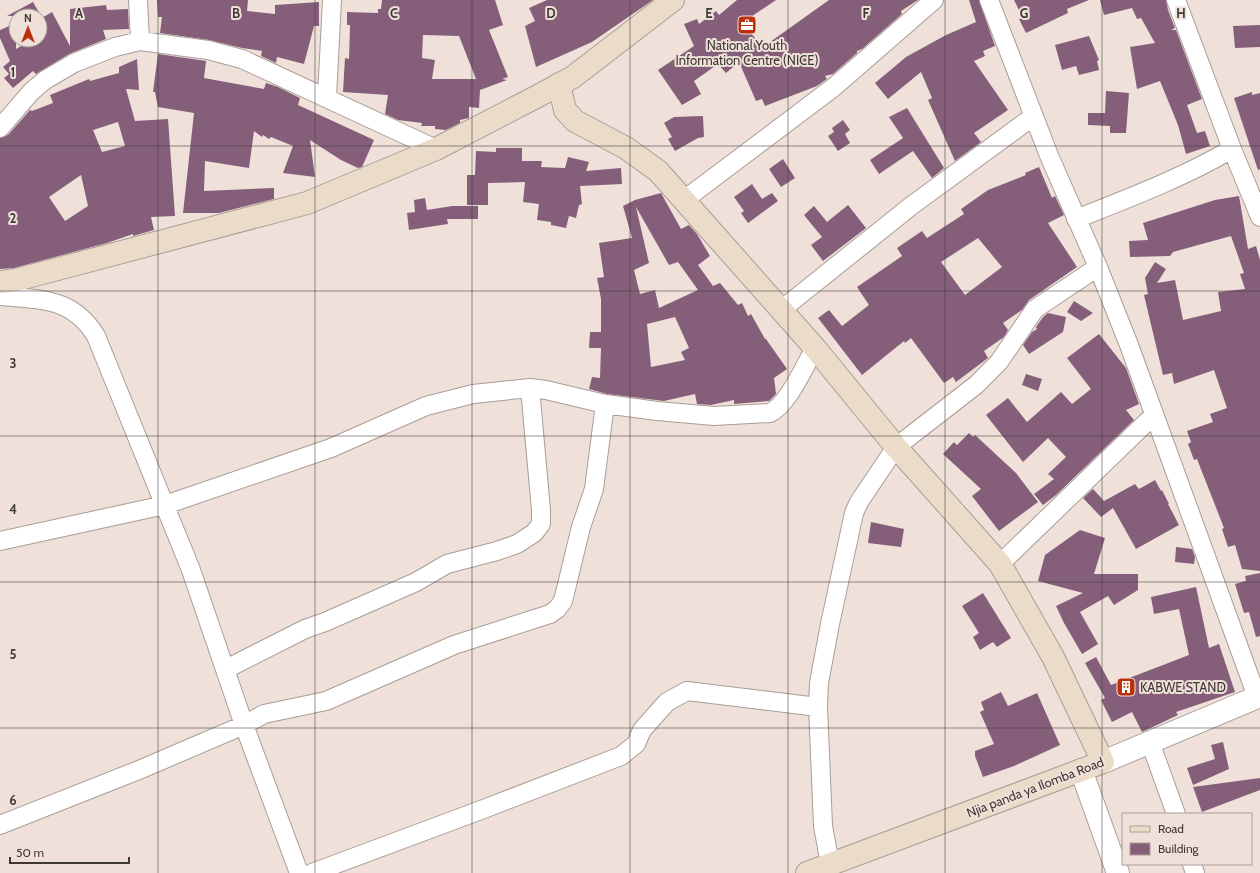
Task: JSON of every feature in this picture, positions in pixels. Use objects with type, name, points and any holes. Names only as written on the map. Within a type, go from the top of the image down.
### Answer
[{"type":"main road","points":[[0,282],[16,280],[308,203],[436,149],[559,84],[594,62],[674,0]]},
{"type":"main road","points":[[559,84],[565,110],[575,121],[643,158],[658,171],[815,348],[896,447],[1000,564],[1053,657],[1103,762]]},
{"type":"main road","name":"Njia panda ya Ilomba Road","points":[[807,873],[1103,762]]},
{"type":"street","points":[[138,0],[140,41]]},
{"type":"street","points":[[327,98],[332,0]]},
{"type":"street","points":[[684,200],[834,87],[934,0]]},
{"type":"street","points":[[989,0],[1076,219],[1098,267],[1258,696]]},
{"type":"street","points":[[1176,0],[1232,149],[1260,217]]},
{"type":"street","points":[[0,128],[31,92],[45,80],[74,63],[98,53],[140,41],[230,54],[436,149]]},
{"type":"street","points":[[781,310],[911,206],[1034,116]]},
{"type":"street","points":[[1076,219],[1152,189],[1204,165],[1232,149]]},
{"type":"street","points":[[830,864],[823,826],[818,707],[819,683],[854,513],[859,502],[896,447],[976,385],[993,368],[1035,309],[1098,267]]},
{"type":"street","points":[[0,296],[38,300],[63,305],[72,309],[88,324],[96,336],[191,570],[244,725],[299,873]]},
{"type":"street","points":[[0,541],[165,505],[332,448],[426,406],[472,394],[530,388],[546,390],[605,404],[714,416],[770,413],[783,402],[815,348]]},
{"type":"street","points":[[226,669],[305,629],[326,622],[416,582],[447,564],[497,552],[517,544],[534,533],[541,524],[541,510],[530,388]]},
{"type":"street","points":[[0,825],[139,770],[244,725],[270,712],[326,701],[454,645],[544,617],[557,610],[563,601],[567,589],[581,527],[594,488],[605,404]]},
{"type":"street","points":[[1000,564],[1154,415]]},
{"type":"street","points":[[312,873],[621,756],[636,744],[642,730],[667,702],[687,691],[818,707]]},
{"type":"street","name":"Njia panda ya Ilomba Road","points":[[1103,762],[1258,696]]},
{"type":"street","points":[[1150,742],[1176,813]]},
{"type":"street","points":[[1081,770],[1118,873]]},
{"type":"building","points":[[157,0],[248,0],[247,11],[275,14],[275,5],[319,2],[319,26],[314,26],[304,64],[277,57],[276,63],[261,56],[262,51],[209,40],[160,33],[162,17],[158,17]]},
{"type":"building","points":[[382,0],[495,0],[503,25],[489,30],[508,77],[502,79],[507,80],[480,90],[479,108],[469,107],[469,118],[460,120],[460,123],[446,130],[435,129],[435,126],[421,126],[422,123],[398,120],[385,114],[388,95],[343,92],[345,58],[349,59],[350,25],[347,25],[347,12],[378,13],[378,9],[381,9]],"holes":[[[423,35],[459,36],[476,79],[432,79],[435,60],[422,58]]]},
{"type":"building","points":[[547,0],[653,0],[592,42],[536,67],[525,26],[535,21],[529,8]]},
{"type":"building","points":[[737,0],[776,0],[742,23],[763,47],[829,0],[918,0],[901,11],[902,14],[862,49],[857,51],[857,53],[833,74],[825,76],[827,79],[817,86],[765,106],[762,99],[756,101],[739,62],[726,73],[718,64],[694,81],[701,94],[682,105],[658,70],[694,46],[684,24],[697,19],[699,24],[716,11],[719,15]]},
{"type":"building","points":[[969,0],[979,0],[995,46],[983,51],[985,56],[974,61],[1008,110],[974,133],[981,142],[955,161],[928,100],[932,98],[921,72],[888,99],[875,83],[906,57],[946,35],[976,22]]},
{"type":"building","points":[[1014,0],[1089,0],[1067,9],[1068,13],[1026,33],[1019,19],[1023,18]]},
{"type":"building","points":[[1100,0],[1166,0],[1175,28],[1171,30],[1176,30],[1202,99],[1187,105],[1197,133],[1205,131],[1210,146],[1186,154],[1178,125],[1160,81],[1137,89],[1130,47],[1155,43],[1141,18],[1137,19],[1132,8],[1104,15]]},
{"type":"building","points":[[33,2],[36,8],[22,8]]},
{"type":"building","points":[[106,5],[107,10],[128,9],[129,29],[103,30],[106,39],[69,54],[36,74],[33,71],[13,88],[4,78],[9,74],[3,67],[10,61],[0,38],[0,30],[8,26],[8,48],[48,48],[48,14],[52,12],[70,46],[70,9]]},
{"type":"building","points":[[1260,25],[1260,47],[1235,48],[1233,26]]},
{"type":"building","points":[[1089,36],[1099,60],[1097,61],[1099,70],[1079,75],[1076,66],[1062,70],[1055,45]]},
{"type":"building","points":[[158,54],[206,61],[204,78],[264,89],[266,83],[300,98],[298,105],[374,140],[362,167],[358,168],[341,160],[310,140],[315,177],[283,173],[293,146],[271,137],[269,139],[263,135],[262,137],[254,131],[249,168],[205,161],[204,191],[274,188],[274,199],[219,213],[183,213],[194,113],[158,107],[155,92],[153,92]]},
{"type":"building","points":[[137,59],[139,90],[126,89],[135,121],[168,119],[175,216],[151,217],[154,230],[133,236],[133,234],[107,243],[14,268],[0,269],[0,138],[8,135],[30,110],[32,111],[53,103],[50,95],[89,79],[90,81],[119,73],[119,67]],"holes":[[[118,122],[125,146],[102,152],[93,130]],[[81,175],[88,206],[65,221],[49,197]]]},
{"type":"building","points":[[1106,91],[1129,93],[1126,133],[1110,133],[1110,126],[1088,125],[1088,113],[1105,113]]},
{"type":"building","points":[[1252,92],[1252,95],[1260,93],[1260,169],[1258,170],[1234,98]]},
{"type":"building","points":[[907,108],[944,168],[932,178],[913,151],[879,174],[870,160],[903,138],[889,117]]},
{"type":"building","points":[[703,116],[704,137],[698,138],[675,151],[668,139],[672,137],[664,123],[674,117]]},
{"type":"building","points":[[843,120],[850,130],[845,134],[850,143],[838,151],[828,136],[834,132],[832,128]]},
{"type":"building","points":[[496,148],[522,148],[522,161],[542,161],[541,167],[565,168],[568,157],[589,162],[586,171],[621,168],[622,184],[580,186],[582,204],[579,205],[576,218],[569,216],[566,228],[551,225],[551,222],[537,220],[539,204],[523,202],[525,182],[488,183],[488,205],[467,205],[467,175],[475,175],[476,151],[496,152]]},
{"type":"building","points":[[783,159],[795,178],[781,187],[769,169]]},
{"type":"building","points":[[1039,167],[1052,198],[1055,196],[1064,215],[1048,223],[1077,267],[1029,300],[1022,310],[1003,323],[1008,330],[1004,337],[984,351],[988,358],[956,382],[953,377],[944,383],[911,338],[905,343],[904,341],[862,375],[818,318],[829,310],[842,326],[869,305],[857,287],[902,256],[897,248],[922,231],[927,238],[964,214],[961,209],[988,190],[1026,175],[1025,173]],"holes":[[[978,238],[1002,267],[965,295],[941,262]]]},
{"type":"building","points":[[752,184],[762,199],[772,193],[778,201],[748,223],[741,213],[744,211],[734,197]]},
{"type":"building","points":[[661,193],[681,229],[689,225],[697,234],[710,256],[698,265],[713,286],[720,283],[738,305],[742,303],[748,316],[751,314],[765,339],[787,369],[774,378],[776,394],[769,401],[734,404],[734,400],[711,405],[697,404],[695,394],[664,401],[607,394],[589,389],[592,377],[600,378],[601,348],[589,348],[590,332],[601,332],[601,299],[597,278],[604,277],[599,243],[632,238],[623,206],[635,200]],"holes":[[[636,207],[669,265],[678,262],[698,290],[659,308],[655,290],[640,294],[634,270],[649,263]],[[675,317],[689,348],[681,352],[685,360],[651,367],[647,324]]]},
{"type":"building","points":[[1239,196],[1248,249],[1256,246],[1260,260],[1260,571],[1242,569],[1235,545],[1228,547],[1222,529],[1224,528],[1197,459],[1194,460],[1188,444],[1191,442],[1187,431],[1213,422],[1210,414],[1227,408],[1214,370],[1174,384],[1172,373],[1163,375],[1144,295],[1148,294],[1145,278],[1155,262],[1166,269],[1157,283],[1175,280],[1183,320],[1221,311],[1218,292],[1245,289],[1240,274],[1244,273],[1231,236],[1173,252],[1170,256],[1130,257],[1129,241],[1148,240],[1143,223],[1215,200]]},
{"type":"building","points":[[425,198],[427,210],[452,206],[478,206],[478,219],[447,219],[448,224],[409,230],[407,213],[415,212],[414,200]]},
{"type":"building","points":[[848,205],[866,228],[823,261],[811,245],[822,237],[804,215],[814,206],[827,222]]},
{"type":"building","points":[[1074,301],[1093,313],[1081,321],[1067,312]]},
{"type":"building","points":[[1048,313],[1066,317],[1063,332],[1029,354],[1023,345],[1032,332],[1037,329],[1036,327],[1043,317]]},
{"type":"building","points":[[1099,334],[1126,368],[1139,404],[1126,410],[1134,420],[1056,495],[1043,505],[1034,494],[1054,479],[1048,474],[1066,457],[1048,438],[1023,462],[986,415],[1008,398],[1027,422],[1061,392],[1072,404],[1091,389],[1067,358]]},
{"type":"building","points":[[1026,374],[1042,379],[1038,391],[1022,385]]},
{"type":"building","points":[[969,433],[973,437],[975,435],[1016,473],[1038,502],[999,531],[972,496],[981,489],[943,454],[954,442],[957,445]]},
{"type":"building","points":[[1155,480],[1161,491],[1162,490],[1179,525],[1136,549],[1113,508],[1101,517],[1083,498],[1093,489],[1104,501],[1135,484],[1139,489]]},
{"type":"building","points":[[871,522],[904,529],[901,547],[868,543]]},
{"type":"building","points":[[1080,530],[1105,538],[1094,574],[1138,574],[1138,590],[1114,605],[1108,596],[1080,612],[1098,644],[1082,654],[1056,606],[1083,593],[1038,581],[1045,555]]},
{"type":"building","points":[[1176,547],[1192,549],[1195,557],[1194,564],[1175,562]]},
{"type":"building","points":[[1260,573],[1260,636],[1256,637],[1249,612],[1244,613],[1235,584],[1246,581],[1245,576]]},
{"type":"building","points":[[1196,587],[1209,648],[1219,644],[1235,692],[1176,712],[1178,715],[1142,732],[1132,712],[1112,722],[1101,700],[1105,698],[1085,663],[1096,657],[1111,685],[1189,655],[1179,609],[1154,614],[1151,597]]},
{"type":"building","points":[[983,593],[1011,638],[997,647],[993,642],[980,650],[973,637],[979,633],[962,606]]},
{"type":"building","points":[[1001,692],[1008,706],[1037,693],[1060,745],[1014,766],[983,777],[975,756],[975,751],[994,744],[980,712],[984,710],[981,702]]},
{"type":"building","points":[[1223,742],[1229,769],[1193,785],[1187,768],[1215,759],[1211,745]]},
{"type":"building","points":[[1260,778],[1260,790],[1202,812],[1193,787]]},
{"type":"place","name":"National Youth Information Centre (NICE)","points":[[747,25]]},
{"type":"place","name":"KABWE STAND","points":[[1126,687]]}]
